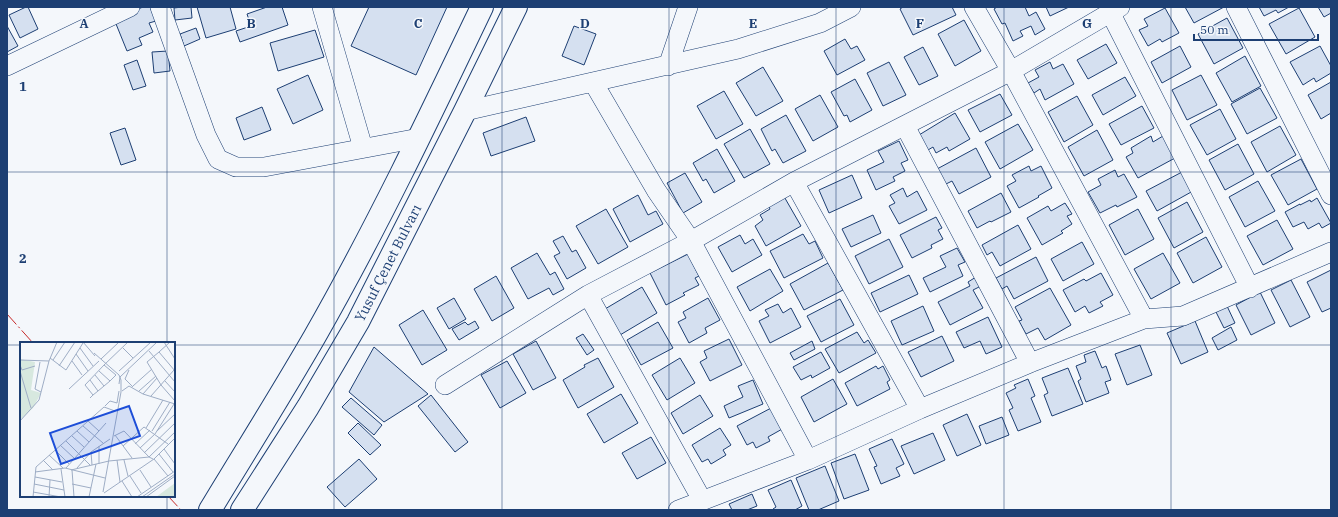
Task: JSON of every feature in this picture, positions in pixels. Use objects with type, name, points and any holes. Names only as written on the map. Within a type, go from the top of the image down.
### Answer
[{"type":"highway","points":[[210,510],[315,336],[419,138],[482,7]]},
{"type":"highway","name":"Yusuf Çenet Bulvarı","points":[[243,509],[308,407],[358,322],[516,7]]},
{"type":"street","points":[[7,66],[130,7]]},
{"type":"street","points":[[160,7],[206,135],[218,159],[236,167],[264,167],[419,138]]},
{"type":"street","points":[[322,7],[363,148]]},
{"type":"street","points":[[668,66],[688,7]]},
{"type":"street","points":[[465,111],[738,49],[822,15],[851,7]]},
{"type":"street","points":[[974,7],[1011,71],[1144,318]]},
{"type":"street","points":[[1236,7],[1331,194]]},
{"type":"street","points":[[445,385],[588,295],[691,241],[794,182],[1011,71],[1115,10],[1250,288]]},
{"type":"street","points":[[593,82],[656,190],[691,241],[808,460]]},
{"type":"street","points":[[905,126],[1030,363]]},
{"type":"street","points":[[794,182],[920,409]]},
{"type":"street","points":[[678,510],[808,460],[920,409],[1030,363],[1144,318],[1184,316],[1331,252]]},
{"type":"street","points":[[588,295],[702,500]]},
{"type":"building","points":[[28,7],[38,29],[20,38],[9,15]]},
{"type":"building","points":[[143,7],[150,7],[156,21],[149,23],[153,32],[139,38],[142,45],[127,51],[114,19]]},
{"type":"building","points":[[191,7],[192,18],[175,20],[174,8]]},
{"type":"building","points":[[197,7],[230,7],[236,29],[206,38]]},
{"type":"building","points":[[267,7],[282,7],[288,25],[240,42],[236,31],[251,26],[247,14]]},
{"type":"building","points":[[369,7],[447,7],[416,75],[351,46]]},
{"type":"building","points":[[903,7],[952,7],[956,15],[913,35],[900,9]]},
{"type":"building","points":[[997,7],[1025,7],[1029,16],[1036,12],[1045,29],[1035,35],[1031,26],[1020,31],[1023,36],[1013,41],[1005,23],[1002,24],[994,9]]},
{"type":"building","points":[[1046,7],[1069,7],[1050,16]]},
{"type":"building","points":[[1185,7],[1224,7],[1194,23]]},
{"type":"building","points":[[1259,7],[1289,7],[1278,13],[1276,10],[1264,16]]},
{"type":"building","points":[[1318,7],[1331,7],[1331,13],[1324,17]]},
{"type":"building","points":[[1165,8],[1179,33],[1162,42],[1160,39],[1148,46],[1139,30],[1148,26],[1144,19]]},
{"type":"building","points":[[1299,8],[1315,37],[1286,54],[1269,24]]},
{"type":"building","points":[[1227,18],[1243,48],[1214,64],[1198,34]]},
{"type":"building","points":[[964,20],[981,51],[955,66],[938,34]]},
{"type":"building","points":[[7,26],[18,46],[7,52]]},
{"type":"building","points":[[574,26],[596,34],[584,65],[562,56]]},
{"type":"building","points":[[196,28],[200,39],[184,46],[180,34]]},
{"type":"building","points":[[315,30],[324,57],[278,71],[270,43]]},
{"type":"building","points":[[845,39],[851,49],[857,46],[865,60],[837,75],[824,51]]},
{"type":"building","points":[[1106,44],[1117,63],[1088,79],[1077,60]]},
{"type":"building","points":[[1180,46],[1191,67],[1162,83],[1151,62]]},
{"type":"building","points":[[1320,46],[1331,66],[1331,73],[1316,82],[1314,78],[1303,85],[1290,62]]},
{"type":"building","points":[[923,47],[938,76],[919,85],[904,57]]},
{"type":"building","points":[[168,51],[170,71],[154,73],[152,52]]},
{"type":"building","points":[[1245,56],[1261,86],[1232,102],[1216,73]]},
{"type":"building","points":[[137,60],[146,86],[133,90],[124,65]]},
{"type":"building","points":[[889,62],[906,95],[883,106],[867,73]]},
{"type":"building","points":[[1050,62],[1053,69],[1063,64],[1074,84],[1045,100],[1040,89],[1034,93],[1028,83],[1039,77],[1035,70]]},
{"type":"building","points":[[763,67],[783,101],[756,116],[736,83]]},
{"type":"building","points":[[308,75],[323,110],[293,124],[277,89]]},
{"type":"building","points":[[1201,75],[1217,105],[1187,120],[1172,90]]},
{"type":"building","points":[[1125,77],[1136,96],[1103,115],[1092,95]]},
{"type":"building","points":[[855,79],[872,110],[850,122],[847,115],[844,116],[831,92]]},
{"type":"building","points":[[1331,82],[1331,113],[1321,119],[1308,95]]},
{"type":"building","points":[[1260,88],[1277,118],[1247,134],[1231,104]]},
{"type":"building","points":[[724,91],[743,124],[716,139],[697,106]]},
{"type":"building","points":[[1000,94],[1012,115],[980,132],[968,110]]},
{"type":"building","points":[[820,95],[838,127],[813,141],[795,109]]},
{"type":"building","points":[[1077,96],[1093,125],[1064,142],[1048,112]]},
{"type":"building","points":[[1142,106],[1154,128],[1121,145],[1109,124]]},
{"type":"building","points":[[262,107],[271,130],[244,140],[236,118]]},
{"type":"building","points":[[1220,109],[1236,139],[1207,155],[1190,125]]},
{"type":"building","points":[[955,113],[970,139],[949,151],[947,147],[936,153],[933,147],[928,150],[919,135]]},
{"type":"building","points":[[786,115],[806,151],[783,163],[775,149],[772,151],[761,129]]},
{"type":"building","points":[[526,117],[535,141],[491,156],[483,133]]},
{"type":"building","points":[[1018,124],[1033,150],[1000,169],[985,142]]},
{"type":"building","points":[[1280,126],[1296,155],[1267,172],[1251,142]]},
{"type":"building","points":[[125,128],[136,160],[121,165],[110,133]]},
{"type":"building","points":[[750,129],[770,164],[744,178],[724,144]]},
{"type":"building","points":[[1097,130],[1113,160],[1084,176],[1068,147]]},
{"type":"building","points":[[1151,136],[1153,142],[1163,136],[1175,158],[1138,178],[1126,157],[1133,153],[1131,148]]},
{"type":"building","points":[[899,141],[908,160],[901,163],[905,171],[893,177],[895,181],[876,190],[867,170],[884,162],[878,151]]},
{"type":"building","points":[[1238,144],[1254,174],[1225,190],[1209,160]]},
{"type":"building","points":[[976,148],[991,177],[959,194],[952,181],[946,184],[937,169]]},
{"type":"building","points":[[717,149],[735,181],[714,193],[706,179],[703,181],[693,163]]},
{"type":"building","points":[[1301,159],[1317,189],[1288,205],[1271,175]]},
{"type":"building","points":[[1029,166],[1031,171],[1041,166],[1052,188],[1019,208],[1007,186],[1016,181],[1012,175]]},
{"type":"building","points":[[1115,170],[1118,177],[1124,174],[1137,197],[1117,207],[1116,205],[1100,213],[1088,192],[1101,185],[1098,179]]},
{"type":"building","points":[[1182,172],[1193,191],[1157,211],[1146,191]]},
{"type":"building","points":[[685,173],[702,202],[683,213],[667,183]]},
{"type":"building","points":[[852,175],[862,198],[829,213],[819,190]]},
{"type":"building","points":[[1258,181],[1275,211],[1245,227],[1229,197]]},
{"type":"building","points":[[903,188],[907,197],[917,191],[927,210],[899,224],[889,206],[895,203],[890,195]]},
{"type":"building","points":[[782,193],[801,226],[766,246],[755,226],[763,220],[760,215],[770,209],[767,202]]},
{"type":"building","points":[[1001,193],[1011,212],[977,228],[968,211]]},
{"type":"building","points":[[638,195],[648,215],[656,211],[663,224],[630,242],[613,209]]},
{"type":"building","points":[[1317,198],[1331,223],[1322,228],[1319,223],[1308,229],[1304,222],[1293,227],[1285,212],[1300,204],[1310,200],[1311,202]]},
{"type":"building","points":[[1187,202],[1203,232],[1174,248],[1158,218]]},
{"type":"building","points":[[1065,203],[1072,214],[1067,216],[1072,224],[1061,231],[1063,233],[1042,245],[1027,218],[1048,206],[1051,211]]},
{"type":"building","points":[[606,209],[628,247],[598,264],[576,226]]},
{"type":"building","points":[[1138,209],[1154,239],[1125,255],[1109,225]]},
{"type":"building","points":[[873,215],[881,233],[851,247],[842,229]]},
{"type":"building","points":[[936,217],[942,228],[938,230],[943,239],[931,245],[932,248],[912,258],[900,235]]},
{"type":"building","points":[[1277,220],[1293,249],[1263,265],[1247,236]]},
{"type":"building","points":[[1018,225],[1031,249],[1000,266],[992,252],[987,255],[982,245]]},
{"type":"building","points":[[803,234],[809,244],[815,241],[823,258],[784,278],[770,251]]},
{"type":"building","points":[[740,235],[745,244],[753,239],[762,255],[732,272],[718,247]]},
{"type":"building","points":[[563,236],[572,252],[576,250],[586,268],[567,279],[554,256],[560,253],[553,241]]},
{"type":"building","points":[[1206,237],[1222,267],[1193,283],[1177,253]]},
{"type":"building","points":[[889,239],[903,267],[869,284],[855,256]]},
{"type":"building","points":[[1082,242],[1094,264],[1063,281],[1051,259]]},
{"type":"building","points":[[957,248],[965,262],[958,265],[963,276],[930,292],[923,278],[946,267],[940,256]]},
{"type":"building","points":[[537,253],[550,275],[555,272],[564,289],[553,295],[549,288],[528,299],[511,268]]},
{"type":"building","points":[[1163,253],[1180,283],[1151,299],[1134,269]]},
{"type":"building","points":[[688,254],[699,276],[695,278],[699,285],[683,293],[685,295],[666,305],[650,273]]},
{"type":"building","points":[[1036,257],[1048,281],[1014,299],[1007,286],[1002,289],[996,278]]},
{"type":"building","points":[[828,263],[843,290],[804,310],[790,284]]},
{"type":"building","points":[[770,269],[783,291],[750,311],[737,287]]},
{"type":"building","points":[[1331,270],[1331,308],[1322,312],[1307,282]]},
{"type":"building","points":[[1101,273],[1113,295],[1100,302],[1103,306],[1089,313],[1085,306],[1075,312],[1063,290],[1084,279],[1086,281]]},
{"type":"building","points":[[909,275],[918,294],[880,312],[871,293]]},
{"type":"building","points":[[496,276],[514,308],[492,321],[474,289]]},
{"type":"building","points":[[976,277],[981,286],[973,290],[983,308],[950,325],[938,302],[970,286],[968,282]]},
{"type":"building","points":[[1291,280],[1310,317],[1290,327],[1271,290]]},
{"type":"building","points":[[642,287],[657,313],[620,335],[605,309]]},
{"type":"building","points":[[1050,288],[1071,325],[1045,340],[1038,328],[1026,334],[1019,321],[1022,320],[1015,307]]},
{"type":"building","points":[[1260,292],[1275,323],[1251,335],[1236,305]]},
{"type":"building","points":[[454,298],[466,319],[449,329],[437,308]]},
{"type":"building","points":[[708,298],[720,320],[705,328],[707,333],[689,343],[678,322],[686,318],[683,312]]},
{"type":"building","points":[[840,299],[854,325],[821,342],[807,316]]},
{"type":"building","points":[[778,304],[783,313],[791,308],[801,327],[770,343],[759,321],[769,316],[765,310]]},
{"type":"building","points":[[923,306],[934,331],[902,345],[891,321]]},
{"type":"building","points":[[1227,306],[1235,323],[1224,328],[1216,312]]},
{"type":"building","points":[[423,310],[447,350],[422,365],[399,325]]},
{"type":"building","points":[[988,317],[1002,347],[986,354],[980,341],[964,348],[956,332]]},
{"type":"building","points":[[475,321],[479,328],[459,340],[452,329],[465,322],[468,325]]},
{"type":"building","points":[[1195,321],[1208,352],[1181,364],[1167,333]]},
{"type":"building","points":[[658,322],[673,348],[641,365],[627,340]]},
{"type":"building","points":[[1231,327],[1237,340],[1218,350],[1212,338]]},
{"type":"building","points":[[857,332],[864,343],[868,340],[876,353],[839,373],[825,349]]},
{"type":"building","points":[[583,334],[594,350],[587,355],[576,338]]},
{"type":"building","points":[[942,336],[954,361],[921,377],[908,352]]},
{"type":"building","points":[[729,339],[742,365],[710,381],[700,362],[707,358],[704,351]]},
{"type":"building","points":[[536,341],[556,378],[533,390],[513,354]]},
{"type":"building","points":[[812,341],[815,349],[794,360],[790,353]]},
{"type":"building","points":[[1140,345],[1152,375],[1127,385],[1115,354]]},
{"type":"building","points":[[374,347],[428,394],[384,422],[349,392]]},
{"type":"building","points":[[1095,351],[1102,368],[1106,366],[1111,380],[1105,382],[1109,393],[1086,402],[1078,381],[1081,379],[1076,366],[1086,362],[1084,355]]},
{"type":"building","points":[[821,352],[830,368],[812,378],[811,375],[801,380],[793,367]]},
{"type":"building","points":[[598,358],[614,387],[578,408],[563,380],[585,367],[584,365]]},
{"type":"building","points":[[680,358],[695,383],[667,400],[652,375]]},
{"type":"building","points":[[507,361],[526,393],[500,408],[481,375]]},
{"type":"building","points":[[876,366],[878,369],[883,366],[890,380],[887,382],[890,389],[857,406],[845,383]]},
{"type":"building","points":[[1068,368],[1083,404],[1052,416],[1044,395],[1048,393],[1042,378]]},
{"type":"building","points":[[833,379],[847,404],[814,422],[801,397]]},
{"type":"building","points":[[1028,379],[1035,396],[1031,398],[1041,422],[1018,431],[1009,410],[1013,408],[1006,393],[1016,388],[1014,385]]},
{"type":"building","points":[[753,380],[763,404],[729,418],[724,406],[743,397],[738,386]]},
{"type":"building","points":[[621,394],[638,423],[604,443],[587,414]]},
{"type":"building","points":[[431,395],[468,442],[455,452],[418,406]]},
{"type":"building","points":[[700,395],[713,416],[683,434],[671,413]]},
{"type":"building","points":[[351,398],[382,425],[374,435],[342,407]]},
{"type":"building","points":[[773,407],[784,428],[768,437],[770,441],[756,448],[753,442],[747,445],[737,426]]},
{"type":"building","points":[[967,414],[981,445],[957,456],[943,425]]},
{"type":"building","points":[[1002,417],[1009,435],[986,444],[979,426]]},
{"type":"building","points":[[358,423],[381,445],[370,455],[348,433]]},
{"type":"building","points":[[720,428],[731,445],[723,450],[726,455],[711,464],[708,459],[702,462],[692,445]]},
{"type":"building","points":[[933,433],[945,460],[914,474],[901,446]]},
{"type":"building","points":[[651,437],[666,463],[637,479],[622,453]]},
{"type":"building","points":[[892,439],[904,464],[896,468],[900,476],[881,484],[874,467],[877,466],[869,449]]},
{"type":"building","points":[[855,454],[869,490],[844,499],[831,463]]},
{"type":"building","points":[[359,459],[377,479],[345,507],[327,487]]},
{"type":"building","points":[[825,466],[839,501],[818,510],[809,510],[796,478]]},
{"type":"building","points":[[791,480],[802,506],[795,510],[773,510],[776,507],[768,490]]},
{"type":"building","points":[[752,494],[757,506],[747,510],[732,510],[729,504]]},
{"type":"power","points":[[7,314],[32,342]]},
{"type":"power","points":[[169,497],[181,510]]}]
